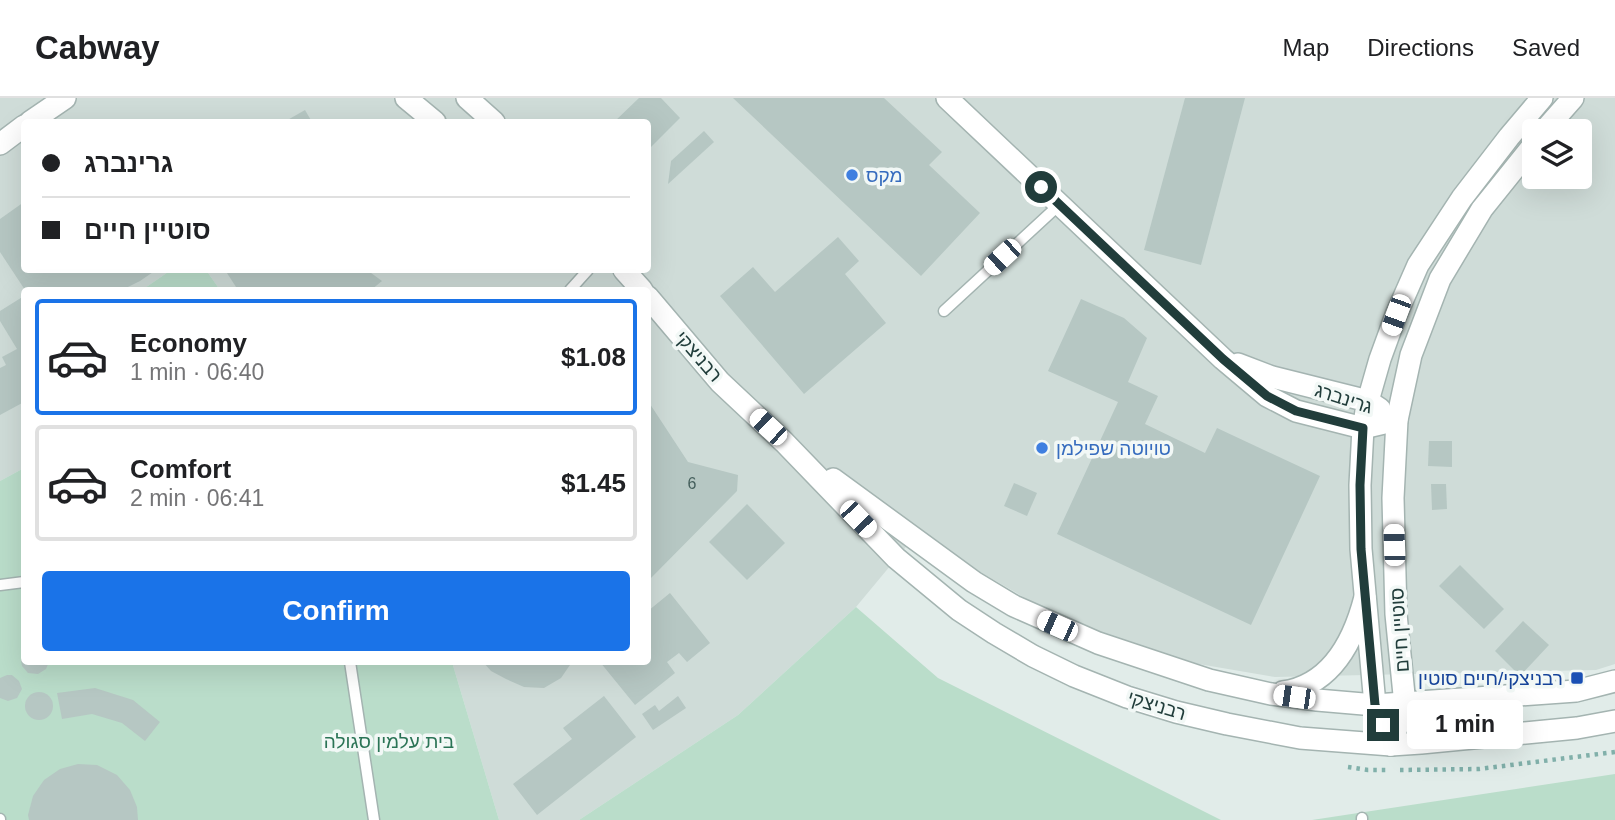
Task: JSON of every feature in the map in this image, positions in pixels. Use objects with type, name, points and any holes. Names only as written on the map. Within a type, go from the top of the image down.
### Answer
[{"type":"street","points":[[34,119],[65,98]]},
{"type":"street","points":[[406,98],[431,119]]},
{"type":"street","points":[[467,98],[491,119]]},
{"type":"street","name":"גרינברג","points":[[947,98],[1223,359],[1267,396],[1296,411],[1363,428],[1397,420]]},
{"type":"street","name":"סוטיין חיים","points":[[1391,744],[1375,705],[1361,549],[1360,485],[1363,428],[1368,401],[1396,315],[1418,265],[1462,198],[1542,98]]},
{"type":"street","points":[[1555,119],[1573,98]]},
{"type":"street","points":[[0,144],[21,128]]},
{"type":"street","name":"סוטיין חיים","points":[[1391,744],[1405,705],[1396,614],[1393,498],[1397,420],[1411,355],[1440,279],[1482,209],[1522,159]]},
{"type":"street","points":[[627,273],[639,287]]},
{"type":"street","name":"רבניצקי","points":[[651,301],[720,382],[784,442],[896,558],[959,610],[994,633],[1074,676],[1176,712],[1300,738],[1391,744],[1421,743],[1577,728],[1615,721]]},
{"type":"street","name":"גרינברג","points":[[1223,359],[1272,377],[1368,401],[1397,420]]},
{"type":"street","name":"רבניצקי","points":[[784,442],[974,582],[1014,606],[1098,643],[1209,680],[1271,694],[1375,705],[1576,691],[1615,681]]},
{"type":"street","points":[[1271,694],[1294,690],[1317,680],[1336,663],[1360,617],[1365,597]]},
{"type":"lane","points":[[944,311],[1060,204]]},
{"type":"lane","points":[[573,287],[585,273]]},
{"type":"lane","points":[[0,585],[21,582]]},
{"type":"lane","points":[[350,665],[374,820]]},
{"type":"shaded area","points":[[0,98],[1615,98],[1615,664],[1596,670],[1275,677],[1181,661],[1065,621],[982,573],[920,530],[856,607],[738,715],[579,820],[499,820],[453,665],[651,665],[651,287],[218,287],[208,273],[651,273],[651,119],[21,119],[21,273],[167,273],[146,287],[21,287],[21,470],[0,481]]},
{"type":"green space","points":[[167,273],[208,273],[218,287],[146,287]]},
{"type":"green space","name":"בית עלמין סגולה","points":[[21,470],[21,665],[453,665],[499,820],[0,820],[0,481]]},
{"type":"green space","points":[[856,607],[938,678],[1221,820],[579,820],[738,715]]},
{"type":"green space","points":[[1615,774],[1615,820],[1312,820]]},
{"type":"building","points":[[639,98],[661,98],[680,118],[651,147],[651,119],[617,119]]},
{"type":"building","points":[[733,98],[884,98],[942,152],[929,165],[980,213],[921,276]]},
{"type":"building","points":[[1185,98],[1245,98],[1201,265],[1144,250]]},
{"type":"building","points":[[305,110],[310,119],[289,119]]},
{"type":"building","points":[[704,131],[714,142],[668,184],[671,161]]},
{"type":"building","points":[[21,204],[21,273],[152,273],[128,287],[23,287],[0,252],[0,219]]},
{"type":"building","points":[[838,237],[859,261],[845,274],[886,323],[804,394],[720,296],[753,267],[775,292]]},
{"type":"building","points":[[227,273],[371,273],[382,281],[375,287],[236,287]]},
{"type":"building","points":[[21,298],[21,404],[0,415],[0,368],[6,365],[2,357],[17,349],[0,321],[0,311]]},
{"type":"building","points":[[1081,299],[1124,318],[1147,338],[1128,382],[1158,396],[1145,424],[1205,453],[1217,428],[1320,476],[1251,625],[1057,534],[1118,402],[1048,371]]},
{"type":"building","points":[[651,406],[688,462],[738,475],[737,491],[651,578]]},
{"type":"building","points":[[1429,441],[1452,441],[1452,467],[1428,466]]},
{"type":"building","points":[[1014,483],[1037,493],[1027,516],[1004,506]]},
{"type":"building","points":[[1431,484],[1446,484],[1447,509],[1432,510]]},
{"type":"building","points":[[747,504],[785,543],[747,580],[709,542]]},
{"type":"building","points":[[1460,565],[1504,609],[1484,629],[1439,586]]},
{"type":"building","points":[[670,593],[710,643],[687,662],[679,653],[667,662],[675,673],[635,705],[602,665],[651,665],[651,609]]},
{"type":"building","points":[[1523,621],[1549,645],[1520,676],[1495,651]]},
{"type":"building","points":[[48,665],[38,674],[28,673],[22,666]]},
{"type":"building","points":[[486,665],[570,665],[561,678],[544,688],[524,687],[491,671]]},
{"type":"building","points":[[12,675],[19,681],[22,689],[17,698],[8,701],[0,698],[0,678]]},
{"type":"building","points":[[95,688],[133,700],[160,722],[145,741],[122,723],[92,714],[62,719],[57,693]]},
{"type":"building","points":[[39,692],[49,696],[53,706],[49,716],[39,720],[29,716],[25,706],[29,696]]},
{"type":"building","points":[[604,696],[636,737],[537,815],[513,784],[572,739],[563,728]]},
{"type":"building","points":[[678,696],[686,708],[653,730],[642,714],[655,705],[659,711]]},
{"type":"building","points":[[78,764],[97,765],[117,775],[130,790],[137,807],[138,820],[29,820],[33,796],[44,780],[60,769]]},
{"type":"place","name":"מקס","points":[[852,175]]},
{"type":"place","name":"טויוטה שפילמן","points":[[1042,448]]},
{"type":"place","name":"רבניצקי/חיים סוטין","points":[[1577,678]]},
{"type":"route","points":[[1041,187],[1223,359],[1267,396],[1296,411],[1363,428],[1361,549],[1375,705],[1383,725]]}]
